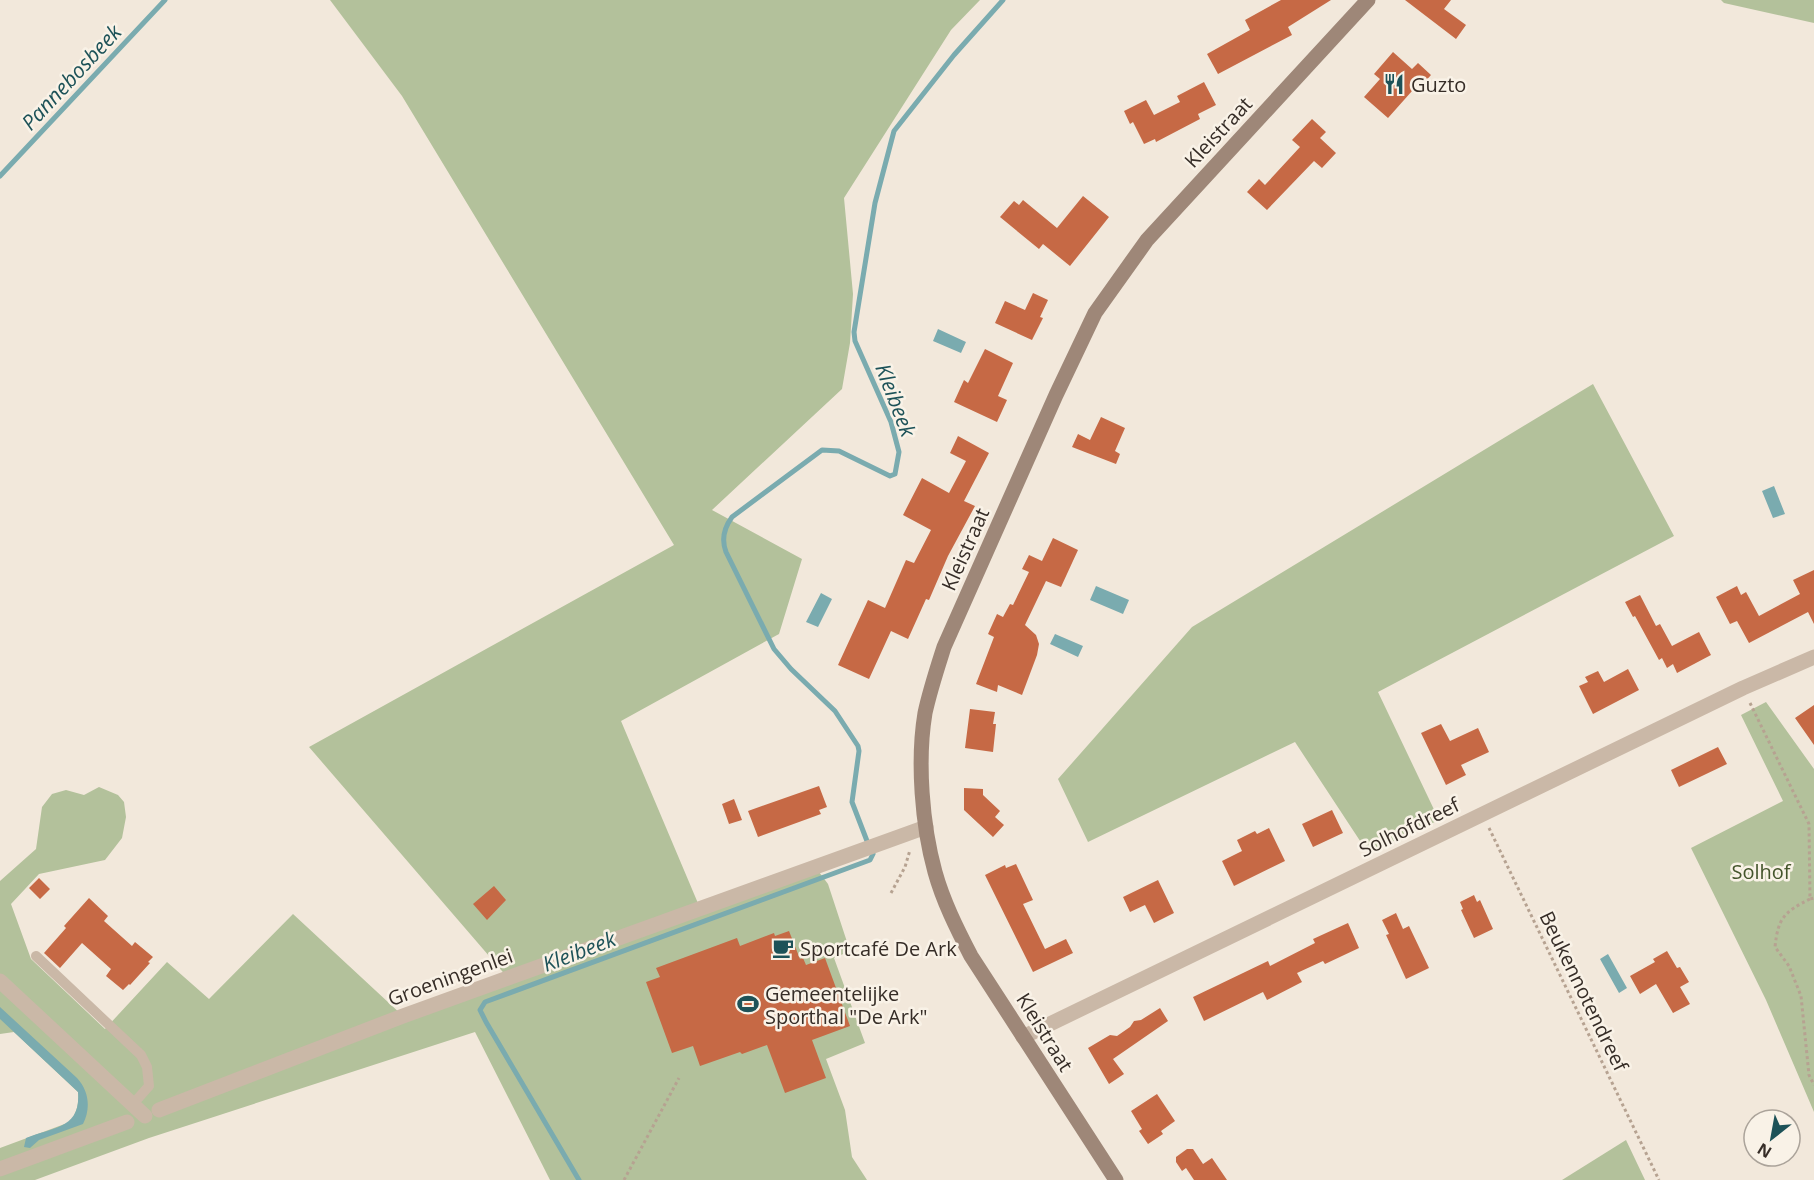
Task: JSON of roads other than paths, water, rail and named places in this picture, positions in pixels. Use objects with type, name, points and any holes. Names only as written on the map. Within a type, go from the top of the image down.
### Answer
[{"type":"street","name":"Kleistraat","points":[[1116,1180],[971,956],[954,922],[935,872],[926,827],[922,777],[925,714],[944,647],[1095,314],[1147,240],[1368,0]]},
{"type":"street","name":"Solhofdreef","points":[[1023,1036],[1483,816],[1743,688],[1814,657]]},
{"type":"street","name":"Groeningenlei","points":[[0,981],[133,1104],[152,1113],[403,1016],[926,827]]},
{"type":"street","points":[[0,1168],[127,1122]]},
{"type":"lane","points":[[36,956],[141,1055],[147,1066],[149,1086],[133,1104]]},
{"type":"water","points":[[938,329],[966,342],[961,353],[933,341]]},
{"type":"water","points":[[1774,486],[1785,514],[1773,518],[1762,491]]},
{"type":"water","points":[[1096,586],[1129,600],[1123,614],[1090,600]]},
{"type":"water","points":[[821,593],[832,599],[818,627],[806,622]]},
{"type":"water","points":[[1055,634],[1083,646],[1078,657],[1050,644]]},
{"type":"water","points":[[1608,954],[1627,988],[1619,993],[1600,959]]},
{"type":"water","points":[[0,1007],[77,1078],[88,1100],[83,1124],[39,1140],[30,1148],[24,1147],[26,1138],[63,1125],[70,1120],[78,1104],[78,1092],[0,1019]]},
{"type":"waterway","name":"Pannebosbeek","points":[[0,176],[165,0]]},
{"type":"waterway","name":"Kleibeek","points":[[867,841],[852,802],[858,746],[835,711],[791,669],[774,649],[726,552],[724,534],[732,517],[822,450],[839,451],[890,476],[895,474],[899,452],[891,422],[855,341],[854,332],[875,203],[894,131],[954,55],[1003,0]]},
{"type":"waterway","name":"Kleibeek","points":[[579,1180],[486,1022],[480,1010],[485,1002],[870,860],[873,854]]},
{"type":"place","name":"Guzto","points":[[1394,84]]},
{"type":"place","name":"Sportcafé De Ark","points":[[783,948]]},
{"type":"place","name":"Gemeentelijke Sporthal \"De Ark\"","points":[[748,1004]]},
{"type":"park label","name":"Solhof","points":[[1761,871]]}]
